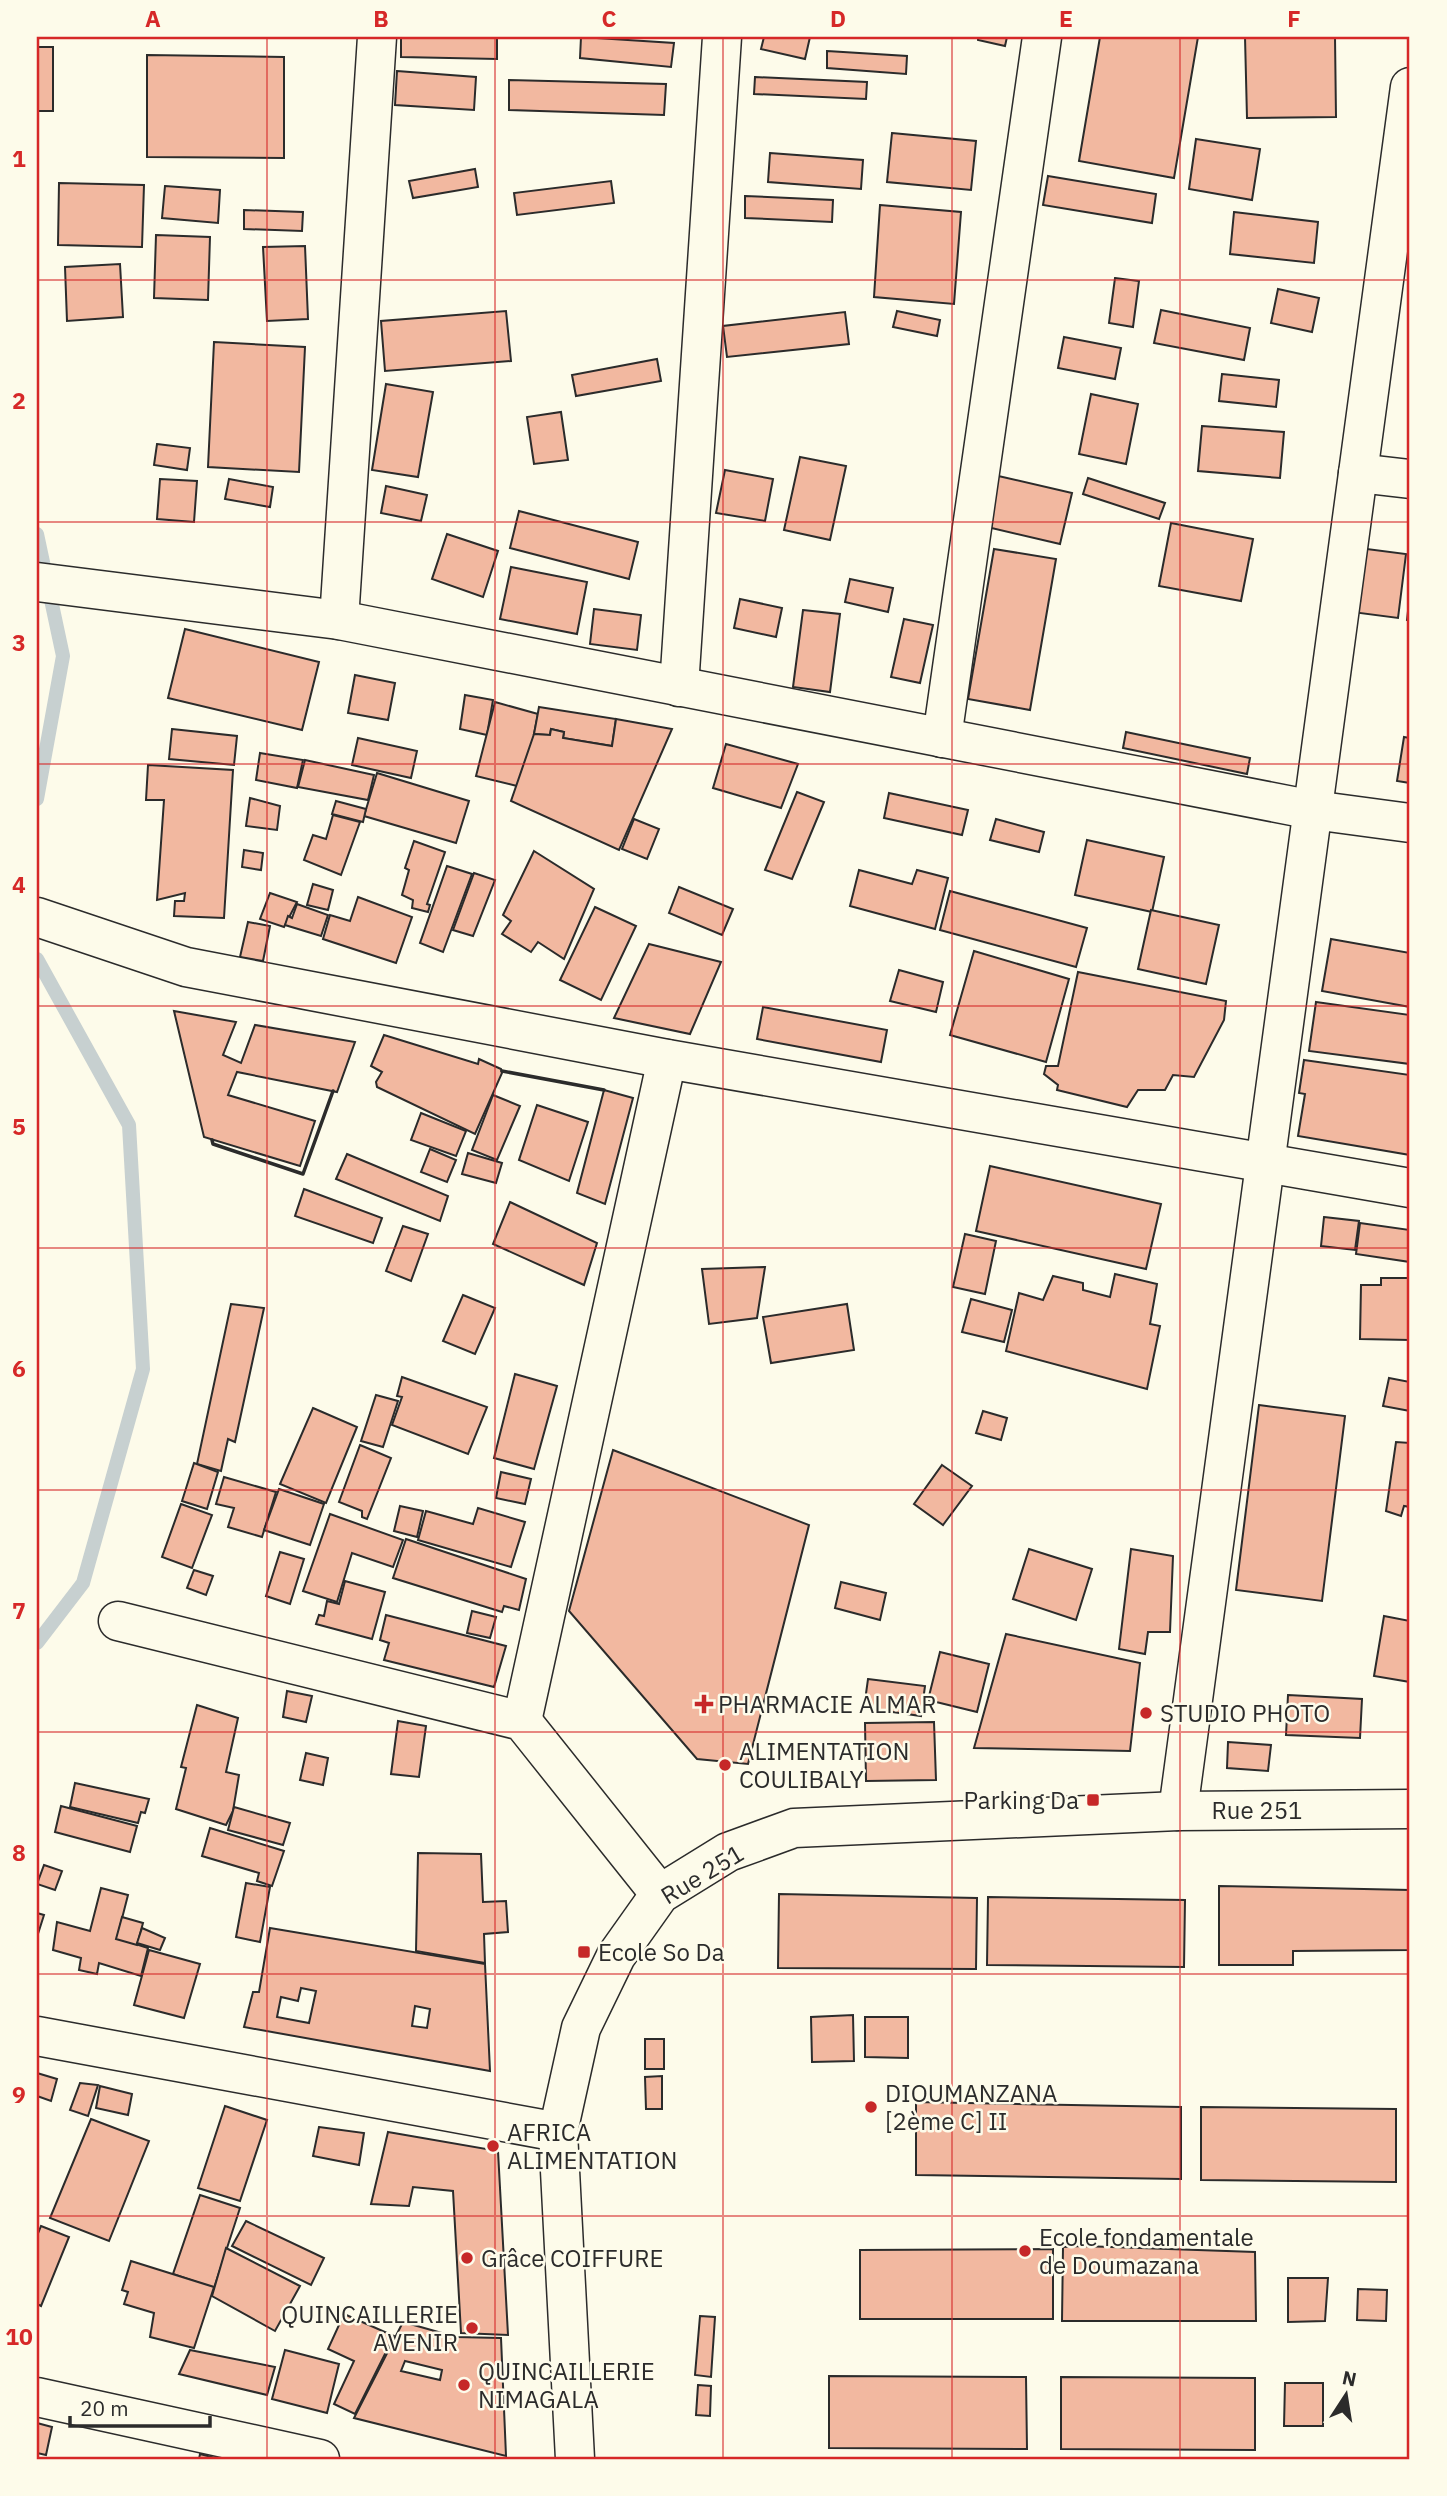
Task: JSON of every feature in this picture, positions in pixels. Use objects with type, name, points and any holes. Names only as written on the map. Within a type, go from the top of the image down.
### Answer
[{"type":"street","points":[[339,620],[377,37]]},
{"type":"street","points":[[679,687],[722,37]]},
{"type":"street","points":[[942,738],[1042,37]]},
{"type":"street","points":[[1178,1811],[1410,88]]},
{"type":"street","points":[[1358,473],[1410,479]]},
{"type":"street","points":[[37,582],[339,620],[1312,810],[1410,823]]},
{"type":"street","points":[[37,917],[186,967],[667,1059],[1410,1188]]},
{"type":"street","points":[[522,1721],[667,1059]]},
{"type":"street","points":[[118,1620],[522,1721],[660,1894]]},
{"type":"street","name":"Rue 251","points":[[575,2459],[558,2132],[581,2028],[616,1956],[660,1894],[728,1852],[794,1828],[1178,1811],[1410,1809]]},
{"type":"street","points":[[37,2036],[558,2132]]},
{"type":"street","points":[[37,2398],[320,2459]]},
{"type":"building","points":[[401,37],[497,37],[497,59],[401,57]]},
{"type":"building","points":[[581,37],[674,43],[671,67],[580,58]]},
{"type":"building","points":[[764,37],[810,37],[805,59],[761,49]]},
{"type":"building","points":[[978,37],[1007,37],[1005,46],[978,40]]},
{"type":"building","points":[[1100,37],[1198,37],[1174,178],[1079,161]]},
{"type":"building","points":[[1245,37],[1335,37],[1336,117],[1247,118]]},
{"type":"building","points":[[37,47],[53,47],[53,111],[37,111]]},
{"type":"building","points":[[827,51],[907,56],[906,74],[827,68]]},
{"type":"building","points":[[147,55],[284,57],[284,158],[147,157]]},
{"type":"building","points":[[397,71],[476,77],[474,110],[395,105]]},
{"type":"building","points":[[755,77],[867,82],[866,99],[754,94]]},
{"type":"building","points":[[509,80],[666,84],[664,115],[509,110]]},
{"type":"building","points":[[892,133],[976,141],[971,190],[887,182]]},
{"type":"building","points":[[1196,139],[1260,149],[1252,200],[1189,189]]},
{"type":"building","points":[[770,153],[863,160],[861,189],[768,182]]},
{"type":"building","points":[[475,169],[478,187],[413,198],[409,181]]},
{"type":"building","points":[[1048,176],[1156,194],[1152,223],[1043,205]]},
{"type":"building","points":[[611,181],[614,203],[517,215],[514,193]]},
{"type":"building","points":[[59,183],[144,185],[142,247],[58,245]]},
{"type":"building","points":[[165,186],[220,190],[218,223],[162,218]]},
{"type":"building","points":[[745,196],[833,200],[832,222],[745,218]]},
{"type":"building","points":[[880,205],[961,212],[954,304],[874,297]]},
{"type":"building","points":[[244,210],[303,212],[302,231],[244,229]]},
{"type":"building","points":[[1234,212],[1318,222],[1314,263],[1230,254]]},
{"type":"building","points":[[156,235],[210,237],[208,300],[154,298]]},
{"type":"building","points":[[305,246],[308,319],[267,321],[263,247]]},
{"type":"building","points":[[120,264],[123,317],[67,321],[65,267]]},
{"type":"building","points":[[1115,278],[1139,281],[1133,327],[1109,323]]},
{"type":"building","points":[[1278,289],[1319,298],[1312,332],[1271,323]]},
{"type":"building","points":[[1161,310],[1250,328],[1244,360],[1154,343]]},
{"type":"building","points":[[506,311],[511,361],[385,371],[381,321]]},
{"type":"building","points":[[897,311],[940,320],[937,336],[893,327]]},
{"type":"building","points":[[845,312],[849,344],[727,357],[723,326]]},
{"type":"building","points":[[1064,337],[1121,348],[1115,379],[1058,368]]},
{"type":"building","points":[[214,342],[305,347],[299,472],[208,467]]},
{"type":"building","points":[[657,359],[661,381],[576,396],[572,375]]},
{"type":"building","points":[[1222,374],[1279,380],[1276,407],[1219,401]]},
{"type":"building","points":[[386,384],[433,392],[418,477],[372,470]]},
{"type":"building","points":[[1091,394],[1138,404],[1126,464],[1079,454]]},
{"type":"building","points":[[561,412],[568,460],[534,464],[527,417]]},
{"type":"building","points":[[1202,426],[1284,432],[1280,478],[1198,471]]},
{"type":"building","points":[[157,444],[190,448],[187,470],[154,465]]},
{"type":"building","points":[[800,457],[846,466],[830,540],[784,530]]},
{"type":"building","points":[[725,470],[773,479],[765,521],[716,513]]},
{"type":"building","points":[[994,475],[1072,493],[1060,544],[983,526]]},
{"type":"building","points":[[1088,478],[1165,503],[1159,519],[1083,494]]},
{"type":"building","points":[[160,479],[197,481],[194,522],[157,519]]},
{"type":"building","points":[[229,479],[273,487],[270,507],[225,499]]},
{"type":"building","points":[[386,486],[427,495],[421,521],[381,513]]},
{"type":"building","points":[[519,511],[638,542],[629,579],[510,548]]},
{"type":"building","points":[[1171,523],[1253,539],[1241,601],[1159,586]]},
{"type":"building","points":[[447,534],[498,551],[483,597],[432,579]]},
{"type":"building","points":[[1359,548],[1406,554],[1398,618],[1352,612]]},
{"type":"building","points":[[994,549],[1056,559],[1030,710],[968,699]]},
{"type":"building","points":[[511,567],[587,582],[577,634],[500,619]]},
{"type":"building","points":[[850,579],[893,588],[888,612],[845,602]]},
{"type":"building","points":[[1410,593],[1410,621],[1407,620]]},
{"type":"building","points":[[740,599],[782,608],[776,637],[734,628]]},
{"type":"building","points":[[594,609],[641,615],[637,650],[590,644]]},
{"type":"building","points":[[803,610],[840,614],[830,692],[793,687]]},
{"type":"building","points":[[904,619],[933,625],[920,683],[891,677]]},
{"type":"building","points":[[185,629],[319,662],[302,730],[168,698]]},
{"type":"building","points":[[355,675],[395,683],[388,720],[348,713]]},
{"type":"building","points":[[465,695],[493,700],[487,735],[460,729]]},
{"type":"building","points":[[495,702],[538,714],[534,734],[555,737],[541,787],[522,783],[521,787],[476,776]]},
{"type":"building","points":[[539,707],[616,719],[612,746],[563,738],[564,732],[551,729],[550,735],[534,734]]},
{"type":"building","points":[[616,719],[672,729],[619,850],[511,801],[534,734],[550,735],[551,729],[564,732],[563,738],[612,746]]},
{"type":"building","points":[[172,729],[237,736],[234,765],[169,759]]},
{"type":"building","points":[[1126,732],[1250,758],[1247,774],[1123,748]]},
{"type":"building","points":[[1404,737],[1410,738],[1410,783],[1397,781]]},
{"type":"building","points":[[358,738],[417,751],[411,778],[352,765]]},
{"type":"building","points":[[726,744],[798,764],[781,808],[713,788]]},
{"type":"building","points":[[260,753],[303,760],[297,788],[256,780]]},
{"type":"building","points":[[305,760],[374,775],[368,800],[298,787]]},
{"type":"building","points":[[148,765],[233,770],[224,918],[174,916],[175,901],[184,901],[185,893],[157,900],[164,800],[146,800]]},
{"type":"building","points":[[377,773],[469,801],[456,843],[364,816]]},
{"type":"building","points":[[797,792],[824,802],[792,879],[765,870]]},
{"type":"building","points":[[889,793],[968,810],[962,835],[884,818]]},
{"type":"building","points":[[250,798],[280,806],[277,830],[246,826]]},
{"type":"building","points":[[336,801],[366,809],[363,822],[332,814]]},
{"type":"building","points":[[333,815],[360,822],[341,875],[304,860],[313,835],[326,839]]},
{"type":"building","points":[[634,819],[659,829],[647,859],[622,849]]},
{"type":"building","points":[[996,819],[1044,832],[1039,852],[990,840]]},
{"type":"building","points":[[1087,840],[1164,857],[1152,912],[1075,895]]},
{"type":"building","points":[[414,841],[445,852],[427,904],[430,905],[428,912],[412,908],[413,900],[402,895],[409,870],[405,868]]},
{"type":"building","points":[[244,850],[263,853],[261,870],[242,867]]},
{"type":"building","points":[[534,851],[594,889],[564,959],[538,942],[531,952],[502,934],[511,921],[503,915]]},
{"type":"building","points":[[447,866],[472,874],[443,952],[420,943]]},
{"type":"building","points":[[859,870],[912,884],[917,870],[948,878],[935,929],[850,906]]},
{"type":"building","points":[[474,873],[495,880],[473,936],[453,930]]},
{"type":"building","points":[[313,884],[333,890],[328,910],[307,905]]},
{"type":"building","points":[[679,887],[733,909],[722,935],[669,913]]},
{"type":"building","points":[[950,891],[1087,928],[1076,967],[940,930]]},
{"type":"building","points":[[270,893],[297,902],[284,927],[260,919]]},
{"type":"building","points":[[358,897],[412,917],[396,963],[323,939],[330,915],[350,921]]},
{"type":"building","points":[[297,904],[328,915],[321,936],[285,925],[288,916],[292,918]]},
{"type":"building","points":[[595,907],[636,926],[601,1000],[560,980]]},
{"type":"building","points":[[1151,910],[1219,925],[1206,984],[1138,969]]},
{"type":"building","points":[[248,922],[270,926],[263,961],[240,957]]},
{"type":"building","points":[[1331,939],[1410,953],[1410,1007],[1322,991]]},
{"type":"building","points":[[649,944],[721,962],[690,1034],[614,1018]]},
{"type":"building","points":[[974,951],[1069,979],[1046,1062],[950,1035]]},
{"type":"building","points":[[899,970],[943,982],[936,1012],[890,1001]]},
{"type":"building","points":[[1078,972],[1226,1001],[1224,1020],[1194,1077],[1173,1075],[1165,1090],[1138,1090],[1127,1107],[1057,1090],[1058,1085],[1044,1074],[1046,1066],[1058,1066]]},
{"type":"building","points":[[1316,1002],[1410,1015],[1410,1064],[1309,1051]]},
{"type":"building","points":[[763,1007],[887,1030],[881,1062],[757,1039]]},
{"type":"building","points":[[174,1011],[236,1022],[223,1055],[241,1063],[255,1025],[355,1042],[337,1092],[237,1072],[228,1095],[315,1121],[300,1166],[204,1137]]},
{"type":"building","points":[[384,1035],[478,1064],[479,1059],[501,1069],[502,1073],[475,1134],[377,1087],[376,1082],[382,1072],[371,1066]]},
{"type":"building","points":[[1304,1060],[1410,1075],[1410,1155],[1298,1136],[1305,1094],[1299,1093]]},
{"type":"building","points":[[604,1090],[633,1098],[605,1204],[577,1193]]},
{"type":"building","points":[[493,1095],[520,1106],[497,1160],[472,1150]]},
{"type":"building","points":[[537,1105],[588,1122],[569,1181],[519,1160]]},
{"type":"building","points":[[421,1113],[466,1131],[456,1156],[411,1140]]},
{"type":"building","points":[[430,1149],[456,1160],[447,1182],[421,1172]]},
{"type":"building","points":[[468,1153],[502,1163],[496,1183],[462,1174]]},
{"type":"building","points":[[347,1154],[448,1196],[440,1221],[336,1179]]},
{"type":"building","points":[[990,1166],[1161,1204],[1146,1269],[976,1231]]},
{"type":"building","points":[[304,1189],[382,1218],[373,1243],[295,1216]]},
{"type":"building","points":[[510,1202],[597,1243],[584,1285],[493,1244]]},
{"type":"building","points":[[1324,1217],[1359,1221],[1355,1250],[1321,1246]]},
{"type":"building","points":[[1360,1223],[1410,1230],[1410,1262],[1356,1254]]},
{"type":"building","points":[[403,1226],[428,1234],[411,1281],[386,1271]]},
{"type":"building","points":[[965,1234],[996,1241],[985,1294],[953,1287]]},
{"type":"building","points":[[765,1267],[757,1318],[709,1324],[702,1269]]},
{"type":"building","points":[[1115,1274],[1157,1284],[1150,1324],[1160,1326],[1147,1389],[1006,1351],[1019,1293],[1043,1300],[1053,1276],[1083,1283],[1083,1290],[1110,1297]]},
{"type":"building","points":[[1381,1278],[1410,1278],[1410,1340],[1360,1339],[1361,1285],[1381,1285]]},
{"type":"building","points":[[463,1295],[495,1308],[475,1354],[443,1341]]},
{"type":"building","points":[[971,1299],[1012,1310],[1004,1342],[962,1332]]},
{"type":"building","points":[[231,1304],[264,1308],[235,1442],[228,1439],[221,1471],[197,1464]]},
{"type":"building","points":[[847,1304],[854,1350],[771,1363],[763,1317]]},
{"type":"building","points":[[515,1374],[557,1386],[534,1469],[494,1458]]},
{"type":"building","points":[[402,1377],[487,1407],[468,1454],[392,1425],[402,1397],[397,1396]]},
{"type":"building","points":[[1389,1378],[1410,1382],[1410,1411],[1383,1406]]},
{"type":"building","points":[[376,1395],[398,1401],[383,1447],[361,1441]]},
{"type":"building","points":[[1259,1405],[1345,1416],[1322,1601],[1236,1590]]},
{"type":"building","points":[[313,1408],[357,1427],[326,1503],[280,1484]]},
{"type":"building","points":[[983,1411],[1007,1418],[1001,1440],[976,1433]]},
{"type":"building","points":[[1396,1442],[1410,1443],[1410,1507],[1404,1506],[1401,1516],[1386,1511]]},
{"type":"building","points":[[360,1445],[391,1458],[367,1519],[362,1517],[362,1511],[339,1502]]},
{"type":"building","points":[[613,1450],[809,1525],[748,1764],[697,1759],[569,1611]]},
{"type":"building","points":[[194,1463],[218,1472],[207,1509],[182,1501]]},
{"type":"building","points":[[942,1465],[972,1486],[943,1525],[914,1504]]},
{"type":"building","points":[[501,1472],[531,1479],[525,1504],[496,1498]]},
{"type":"building","points":[[224,1477],[276,1492],[262,1537],[228,1527],[234,1508],[216,1504]]},
{"type":"building","points":[[279,1489],[324,1504],[310,1545],[264,1530]]},
{"type":"building","points":[[181,1504],[212,1515],[192,1568],[162,1557]]},
{"type":"building","points":[[400,1506],[423,1511],[417,1537],[394,1531]]},
{"type":"building","points":[[478,1508],[525,1522],[511,1567],[418,1540],[426,1511],[473,1524]]},
{"type":"building","points":[[330,1514],[403,1540],[393,1567],[352,1553],[337,1602],[303,1591]]},
{"type":"building","points":[[406,1539],[526,1579],[519,1610],[504,1606],[502,1612],[393,1578]]},
{"type":"building","points":[[1029,1549],[1092,1569],[1076,1620],[1013,1599]]},
{"type":"building","points":[[1131,1549],[1173,1556],[1170,1632],[1148,1632],[1145,1654],[1119,1649]]},
{"type":"building","points":[[280,1552],[304,1559],[290,1604],[266,1596]]},
{"type":"building","points":[[194,1570],[213,1576],[206,1595],[187,1588]]},
{"type":"building","points":[[345,1581],[385,1592],[372,1639],[316,1624],[319,1615],[324,1616],[327,1601],[339,1604]]},
{"type":"building","points":[[841,1582],[886,1593],[880,1620],[835,1608]]},
{"type":"building","points":[[472,1611],[496,1617],[490,1638],[467,1633]]},
{"type":"building","points":[[386,1615],[506,1646],[494,1687],[384,1660],[389,1643],[380,1640]]},
{"type":"building","points":[[1384,1616],[1410,1621],[1410,1682],[1374,1676]]},
{"type":"building","points":[[1006,1634],[1140,1663],[1130,1751],[974,1748]]},
{"type":"building","points":[[940,1652],[989,1664],[977,1712],[928,1700]]},
{"type":"building","points":[[868,1679],[925,1686],[921,1716],[864,1708]]},
{"type":"building","points":[[287,1691],[312,1696],[306,1722],[283,1717]]},
{"type":"building","points":[[1288,1695],[1362,1699],[1360,1738],[1286,1735]]},
{"type":"building","points":[[197,1705],[238,1718],[226,1772],[239,1775],[233,1811],[226,1825],[176,1809],[186,1768],[181,1767]]},
{"type":"building","points":[[398,1721],[426,1726],[419,1777],[391,1774]]},
{"type":"building","points":[[934,1722],[936,1780],[866,1781],[865,1723]]},
{"type":"building","points":[[1228,1742],[1271,1745],[1268,1771],[1227,1768]]},
{"type":"building","points":[[306,1753],[328,1758],[323,1785],[300,1780]]},
{"type":"building","points":[[75,1783],[149,1799],[145,1813],[141,1812],[138,1823],[70,1807]]},
{"type":"building","points":[[61,1806],[137,1826],[130,1852],[55,1832]]},
{"type":"building","points":[[234,1807],[290,1823],[283,1845],[228,1830]]},
{"type":"building","points":[[210,1828],[284,1851],[272,1886],[257,1881],[259,1873],[202,1856]]},
{"type":"building","points":[[418,1853],[481,1854],[483,1902],[506,1901],[508,1932],[484,1934],[485,1963],[416,1951]]},
{"type":"building","points":[[44,1865],[62,1871],[55,1890],[37,1884]]},
{"type":"building","points":[[246,1883],[270,1887],[260,1942],[236,1937]]},
{"type":"building","points":[[1219,1886],[1410,1890],[1410,1950],[1293,1951],[1293,1965],[1219,1965]]},
{"type":"building","points":[[101,1888],[128,1895],[117,1938],[148,1948],[141,1976],[99,1963],[97,1974],[79,1970],[81,1958],[53,1950],[57,1922],[90,1931]]},
{"type":"building","points":[[779,1894],[977,1898],[976,1969],[778,1968]]},
{"type":"building","points":[[988,1897],[1185,1900],[1184,1967],[987,1965]]},
{"type":"building","points":[[37,1913],[44,1915],[37,1937]]},
{"type":"building","points":[[122,1917],[143,1923],[137,1945],[116,1939]]},
{"type":"building","points":[[142,1928],[165,1938],[160,1950],[137,1943]]},
{"type":"building","points":[[270,1928],[485,1964],[490,2071],[244,2027],[253,1992],[259,1992]],"holes":[[[301,1988],[316,1991],[309,2023],[277,2017],[281,1997],[298,2001]],[[415,2006],[430,2009],[427,2028],[412,2026]]]},
{"type":"building","points":[[149,1950],[200,1964],[184,2018],[134,2005]]},
{"type":"building","points":[[853,2015],[854,2061],[812,2062],[811,2017]]},
{"type":"building","points":[[865,2017],[908,2017],[908,2058],[865,2057]]},
{"type":"building","points":[[645,2039],[664,2039],[664,2069],[645,2069]]},
{"type":"building","points":[[37,2073],[57,2079],[51,2101],[37,2096]]},
{"type":"building","points":[[662,2076],[662,2109],[646,2109],[645,2077]]},
{"type":"building","points":[[80,2083],[98,2085],[88,2116],[70,2110]]},
{"type":"building","points":[[100,2086],[132,2094],[128,2115],[96,2108]]},
{"type":"building","points":[[916,2102],[1181,2107],[1181,2179],[916,2175]]},
{"type":"building","points":[[225,2106],[267,2120],[240,2201],[198,2188]]},
{"type":"building","points":[[1201,2107],[1396,2109],[1396,2182],[1201,2180]]},
{"type":"building","points":[[91,2119],[149,2141],[109,2241],[50,2218]]},
{"type":"building","points":[[319,2127],[364,2133],[359,2165],[313,2156]]},
{"type":"building","points":[[388,2132],[498,2151],[508,2335],[461,2333],[453,2191],[413,2187],[409,2206],[371,2204]]},
{"type":"building","points":[[200,2195],[240,2208],[214,2288],[173,2274]]},
{"type":"building","points":[[246,2221],[324,2258],[311,2285],[232,2246]]},
{"type":"building","points":[[41,2226],[69,2237],[41,2306],[37,2304],[37,2236]]},
{"type":"building","points":[[1063,2247],[1255,2252],[1256,2321],[1062,2321]]},
{"type":"building","points":[[226,2248],[300,2286],[275,2331],[212,2296]]},
{"type":"building","points":[[1053,2249],[1053,2319],[860,2319],[860,2250]]},
{"type":"building","points":[[131,2261],[214,2287],[194,2348],[150,2337],[154,2313],[124,2304],[128,2292],[122,2290]]},
{"type":"building","points":[[1288,2278],[1328,2278],[1325,2321],[1288,2322]]},
{"type":"building","points":[[1358,2289],[1387,2290],[1386,2321],[1357,2320]]},
{"type":"building","points":[[344,2314],[394,2336],[355,2414],[334,2404],[354,2361],[328,2349]]},
{"type":"building","points":[[700,2316],[715,2317],[711,2377],[695,2375]]},
{"type":"building","points":[[403,2322],[456,2337],[501,2338],[506,2456],[354,2418]],"holes":[[[405,2361],[442,2370],[440,2380],[401,2371]]]},
{"type":"building","points":[[190,2350],[275,2367],[267,2395],[179,2374]]},
{"type":"building","points":[[285,2350],[339,2364],[327,2413],[272,2399]]},
{"type":"building","points":[[829,2376],[1026,2377],[1027,2449],[829,2448]]},
{"type":"building","points":[[1061,2377],[1255,2378],[1255,2450],[1061,2449]]},
{"type":"building","points":[[1285,2383],[1323,2383],[1323,2426],[1284,2426]]},
{"type":"building","points":[[698,2385],[711,2386],[710,2416],[696,2415]]},
{"type":"building","points":[[37,2423],[52,2427],[46,2455],[37,2453]]},
{"type":"building","points":[[200,2454],[219,2459],[199,2459]]},
{"type":"waterway","points":[[37,534],[63,656],[37,799]]},
{"type":"waterway","points":[[37,959],[129,1125],[143,1369],[83,1583],[37,1643]]},
{"type":"wall","points":[[502,1071],[604,1090]]},
{"type":"wall","points":[[212,1140],[213,1144],[303,1174],[333,1091]]},
{"type":"place","name":"PHARMACIE ALMAR","points":[[704,1704]]},
{"type":"place","name":"STUDIO PHOTO","points":[[1146,1713]]},
{"type":"place","name":"ALIMENTATION COULIBALY","points":[[725,1765]]},
{"type":"place","name":"Parking Da","points":[[1093,1800]]},
{"type":"place","name":"Ecole So Da","points":[[584,1952]]},
{"type":"place","name":"DIOUMANZANA [2ème C] II","points":[[871,2107]]},
{"type":"place","name":"AFRICA ALIMENTATION","points":[[493,2146]]},
{"type":"place","name":"Ecole fondamentale de Doumazana","points":[[1025,2251]]},
{"type":"place","name":"Grâce COIFFURE","points":[[467,2258]]},
{"type":"place","name":"QUINCAILLERIE AVENIR","points":[[472,2328]]},
{"type":"place","name":"QUINCAILLERIE NIMAGALA","points":[[464,2385]]}]
